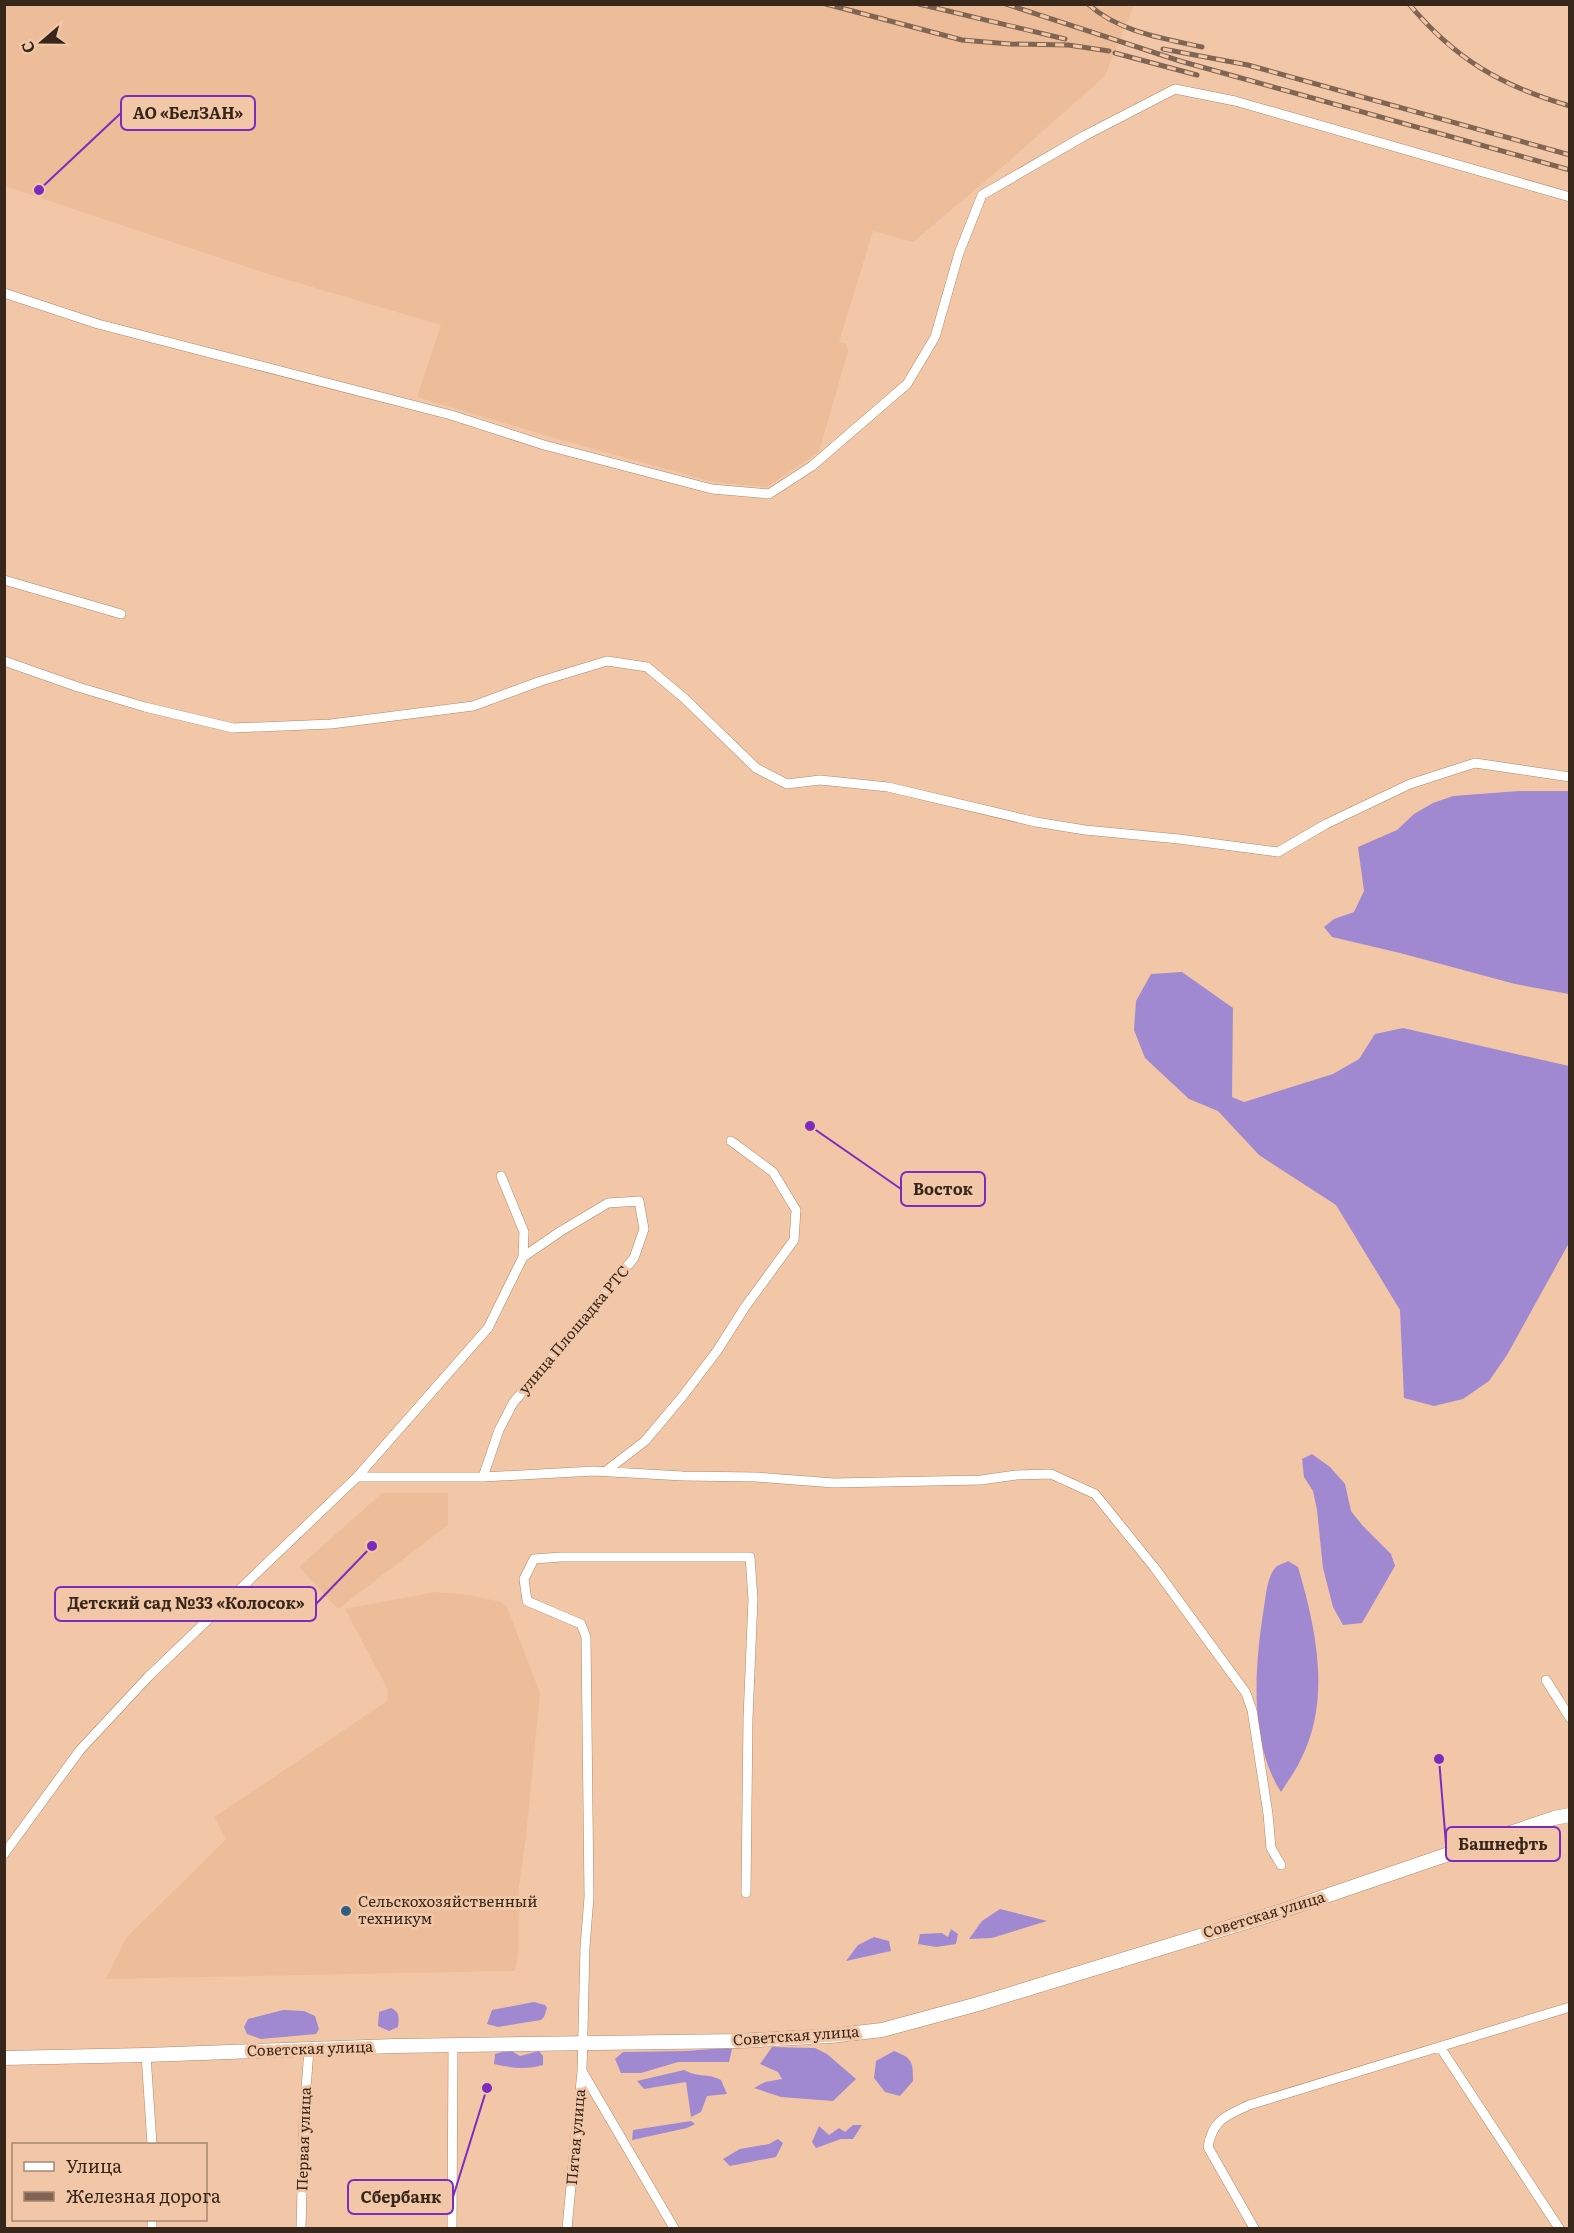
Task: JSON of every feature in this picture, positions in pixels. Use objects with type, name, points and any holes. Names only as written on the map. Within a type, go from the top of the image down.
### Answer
[{"type":"main road","name":"Советская улица","points":[[1554,1818],[1569,1808]]},
{"type":"main road","name":"Советская улица","points":[[4,2058],[309,2049],[739,2041],[830,2036],[882,2030],[1279,1912],[1554,1818],[1569,1815]]},
{"type":"street","points":[[4,293],[98,324],[441,412],[544,445],[712,489],[769,494],[812,466],[907,384],[935,337],[959,253],[982,195],[1084,136],[1175,89],[1236,101],[1569,197]]},
{"type":"street","points":[[4,580],[121,614]]},
{"type":"street","points":[[4,661],[145,707],[233,728],[331,723],[473,706],[541,681],[608,661],[647,667],[684,698],[756,768],[788,784],[820,780],[888,787],[1046,824],[1278,852],[1410,783],[1475,763],[1569,777]]},
{"type":"street","points":[[606,1471],[645,1441],[682,1397],[794,1240],[796,1210],[772,1172],[731,1141]]},
{"type":"street","points":[[4,1854],[87,1742],[148,1677],[357,1477],[489,1328],[523,1257],[524,1232],[501,1176]]},
{"type":"street","name":"улица Площадка РТС","points":[[483,1477],[499,1430],[513,1403],[634,1258],[644,1229],[639,1201],[608,1203],[523,1257]]},
{"type":"street","points":[[357,1477],[483,1477],[606,1471],[683,1476],[756,1477],[834,1483],[981,1480],[1051,1473],[1095,1494],[1154,1568],[1246,1693],[1252,1710],[1271,1848],[1281,1865]]},
{"type":"street","name":"Пятая улица","points":[[567,2229],[582,2071],[585,1947],[589,1897],[586,1637],[581,1624],[527,1601],[524,1579],[534,1559],[750,1557],[753,1599],[747,1729],[746,1893]]},
{"type":"street","points":[[1546,1680],[1569,1718]]},
{"type":"street","points":[[1254,2229],[1208,2147],[1211,2133],[1221,2118],[1249,2105],[1569,2007]]},
{"type":"street","points":[[452,2229],[453,2046]]},
{"type":"street","points":[[1440,2047],[1559,2229]]},
{"type":"street","name":"Первая улица","points":[[301,2229],[304,2115],[309,2049]]},
{"type":"street","points":[[146,2055],[152,2143]]},
{"type":"street","points":[[582,2071],[674,2229]]},
{"type":"shaded area","points":[[1132,4],[1133,7],[1105,76],[1001,168],[913,242],[873,231],[839,342],[847,344],[848,351],[819,452],[767,487],[713,482],[417,397],[441,325],[268,274],[5,186],[5,5]]},
{"type":"shaded area","points":[[1519,791],[1569,791],[1569,994],[1515,984],[1332,937],[1324,927],[1334,919],[1354,912],[1364,891],[1358,847],[1397,830],[1414,814],[1433,803],[1453,796]]},
{"type":"shaded area","points":[[1182,972],[1233,1008],[1232,1097],[1244,1102],[1333,1074],[1359,1059],[1375,1034],[1403,1028],[1569,1066],[1569,1243],[1507,1355],[1489,1381],[1463,1399],[1434,1406],[1404,1398],[1400,1310],[1336,1205],[1259,1155],[1218,1111],[1189,1099],[1145,1058],[1134,1030],[1136,1001],[1151,974]]},
{"type":"shaded area","points":[[1312,1454],[1330,1467],[1345,1484],[1351,1511],[1391,1554],[1395,1566],[1362,1623],[1343,1625],[1333,1607],[1323,1568],[1313,1491],[1304,1477],[1302,1459]]},
{"type":"shaded area","points":[[382,1493],[448,1493],[448,1525],[338,1609],[299,1567]]},
{"type":"shaded area","points":[[1288,1561],[1298,1567],[1310,1614],[1318,1664],[1318,1689],[1316,1714],[1310,1738],[1298,1765],[1281,1792],[1270,1772],[1263,1750],[1257,1702],[1257,1677],[1266,1592],[1273,1571]]},
{"type":"shaded area","points":[[435,1592],[470,1595],[501,1602],[507,1607],[540,1693],[519,1886],[518,1953],[515,1971],[106,1979],[126,1938],[226,1839],[214,1817],[387,1701],[388,1690],[345,1609]]},
{"type":"shaded area","points":[[1000,1909],[1047,1921],[992,1938],[969,1939],[982,1921]]},
{"type":"shaded area","points":[[951,1929],[958,1934],[956,1944],[936,1947],[918,1944],[920,1934],[942,1933],[948,1937]]},
{"type":"shaded area","points":[[874,1937],[889,1941],[891,1951],[846,1961],[858,1945]]},
{"type":"shaded area","points":[[534,2002],[545,2005],[547,2008],[541,2020],[498,2027],[487,2024],[492,2010]]},
{"type":"shaded area","points":[[391,2008],[399,2018],[398,2027],[389,2031],[378,2026],[379,2012]]},
{"type":"shaded area","points":[[283,2010],[304,2011],[315,2016],[319,2029],[316,2034],[261,2039],[247,2034],[244,2027],[248,2019]]},
{"type":"shaded area","points":[[772,2047],[815,2048],[827,2054],[856,2079],[833,2101],[781,2097],[754,2088],[765,2082],[782,2079],[778,2072],[760,2064]]},
{"type":"shaded area","points":[[732,2049],[729,2062],[678,2062],[641,2073],[621,2073],[615,2059],[623,2052]]},
{"type":"shaded area","points":[[510,2050],[520,2056],[539,2051],[543,2056],[543,2065],[519,2068],[494,2064],[495,2054]]},
{"type":"shaded area","points":[[894,2051],[908,2058],[913,2069],[913,2081],[900,2096],[885,2092],[874,2078],[876,2061]]},
{"type":"shaded area","points":[[684,2070],[721,2080],[727,2094],[707,2096],[701,2112],[691,2117],[686,2082],[644,2089],[637,2081]]},
{"type":"shaded area","points":[[691,2121],[695,2124],[687,2128],[632,2140],[633,2130]]},
{"type":"shaded area","points":[[853,2125],[862,2125],[853,2139],[841,2139],[816,2148],[812,2142],[819,2126],[829,2135],[839,2128],[845,2132]]},
{"type":"shaded area","points":[[778,2139],[783,2143],[776,2157],[730,2166],[723,2159],[740,2149],[769,2144]]},
{"type":"railway","points":[[826,4],[962,40],[1068,45],[1109,51]]},
{"type":"railway","points":[[919,4],[1065,39]]},
{"type":"railway","points":[[1006,4],[1180,61],[1570,170]]},
{"type":"railway","points":[[1088,4],[1100,14],[1127,28],[1202,47]]},
{"type":"railway","points":[[1409,4],[1444,40],[1481,68],[1522,89],[1570,106]]},
{"type":"railway","points":[[1163,49],[1248,65],[1570,155]]},
{"type":"railway","points":[[1115,53],[1197,75]]},
{"type":"place","name":"АО «БелЗАН»","points":[[39,190]]},
{"type":"place","name":"Восток","points":[[810,1126]]},
{"type":"place","name":"Детский сад №33 «Колосок»","points":[[372,1546]]},
{"type":"place","name":"Башнефть","points":[[1439,1759]]},
{"type":"place","name":"Сельскохозяйственный техникум","points":[[346,1911]]},
{"type":"place","name":"Сбербанк","points":[[487,2088]]}]
